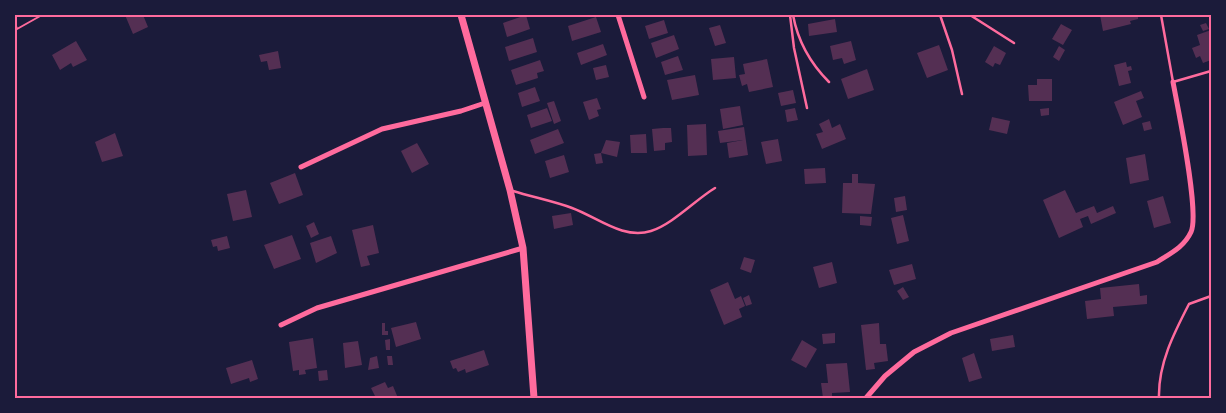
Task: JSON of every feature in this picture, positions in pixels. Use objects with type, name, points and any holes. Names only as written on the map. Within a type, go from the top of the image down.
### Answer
[{"type":"main road","points":[[461,15],[510,190],[523,248],[534,398]]},
{"type":"street","points":[[618,15],[644,97]]},
{"type":"street","points":[[866,398],[885,376],[914,352],[951,333],[1157,262],[1184,245],[1192,230],[1193,204],[1173,82]]},
{"type":"street","points":[[301,167],[382,129],[461,112],[485,103]]},
{"type":"street","points":[[281,325],[317,308],[523,248]]},
{"type":"lane","points":[[791,15],[806,53],[818,71],[829,82]]},
{"type":"lane","points":[[791,15],[794,48],[807,108]]},
{"type":"lane","points":[[940,15],[952,50],[962,94]]},
{"type":"lane","points":[[970,15],[1014,43]]},
{"type":"lane","points":[[1161,15],[1173,82],[1211,71]]},
{"type":"lane","points":[[510,190],[572,208],[625,232],[651,231],[666,224],[697,198],[715,188]]},
{"type":"lane","points":[[1159,398],[1159,384],[1170,342],[1189,304],[1211,296]]},
{"type":"path","points":[[15,23],[17,29],[42,15]]},
{"type":"building","points":[[125,15],[143,15],[148,27],[133,34]]},
{"type":"building","points":[[526,15],[530,29],[507,37],[503,23]]},
{"type":"building","points":[[1100,15],[1138,15],[1138,19],[1130,21],[1131,24],[1103,31]]},
{"type":"building","points":[[596,17],[601,32],[572,41],[568,26]]},
{"type":"building","points":[[835,19],[837,32],[809,36],[808,24]]},
{"type":"building","points":[[664,20],[668,33],[649,39],[645,26]]},
{"type":"building","points":[[1206,23],[1209,29],[1203,31],[1200,25]]},
{"type":"building","points":[[1061,24],[1072,30],[1063,45],[1052,39]]},
{"type":"building","points":[[720,25],[726,43],[715,46],[709,28]]},
{"type":"building","points":[[1211,30],[1211,60],[1203,63],[1200,56],[1196,58],[1192,48],[1200,45],[1197,35]]},
{"type":"building","points":[[674,35],[679,49],[656,58],[651,43]]},
{"type":"building","points":[[533,38],[537,52],[509,61],[505,47]]},
{"type":"building","points":[[76,41],[87,60],[73,67],[71,63],[60,70],[52,55]]},
{"type":"building","points":[[851,41],[856,60],[844,64],[842,58],[833,60],[830,46]]},
{"type":"building","points":[[603,44],[607,55],[581,65],[577,53]]},
{"type":"building","points":[[939,45],[948,70],[927,78],[917,53]]},
{"type":"building","points":[[994,46],[1006,53],[1000,65],[995,63],[993,67],[985,62]]},
{"type":"building","points":[[1059,46],[1065,50],[1059,61],[1053,57]]},
{"type":"building","points":[[278,51],[281,68],[269,70],[267,61],[261,62],[259,55]]},
{"type":"building","points":[[678,56],[683,70],[665,75],[661,62]]},
{"type":"building","points":[[734,57],[736,78],[713,80],[711,59]]},
{"type":"building","points":[[767,59],[773,87],[749,92],[747,84],[742,86],[739,75],[745,74],[743,64]]},
{"type":"building","points":[[540,60],[544,71],[537,73],[538,78],[516,85],[511,70]]},
{"type":"building","points":[[1126,62],[1127,67],[1131,66],[1132,70],[1128,71],[1131,83],[1119,86],[1114,65]]},
{"type":"building","points":[[606,65],[609,77],[596,80],[593,68]]},
{"type":"building","points":[[867,69],[874,90],[848,99],[841,79]]},
{"type":"building","points":[[695,75],[699,95],[672,100],[667,80]]},
{"type":"building","points":[[1037,79],[1052,79],[1052,101],[1029,101],[1028,85],[1037,85]]},
{"type":"building","points":[[535,87],[540,101],[522,107],[518,93]]},
{"type":"building","points":[[793,90],[796,103],[781,106],[778,93]]},
{"type":"building","points":[[1141,91],[1144,98],[1136,101],[1142,117],[1123,125],[1114,102]]},
{"type":"building","points":[[597,98],[601,109],[597,110],[599,116],[589,120],[583,102]]},
{"type":"building","points":[[554,101],[561,121],[554,124],[547,103]]},
{"type":"building","points":[[740,106],[743,125],[723,129],[720,109]]},
{"type":"building","points":[[547,108],[552,121],[531,128],[527,115]]},
{"type":"building","points":[[795,108],[798,120],[787,122],[785,110]]},
{"type":"building","points":[[1049,108],[1049,115],[1041,116],[1040,109]]},
{"type":"building","points":[[992,117],[1010,121],[1007,134],[989,130]]},
{"type":"building","points":[[829,119],[832,128],[840,124],[846,139],[822,149],[816,134],[823,132],[819,124]]},
{"type":"building","points":[[1150,121],[1152,129],[1144,131],[1142,123]]},
{"type":"building","points":[[706,124],[707,155],[688,156],[687,125]]},
{"type":"building","points":[[744,127],[748,155],[729,158],[727,143],[743,140],[720,143],[718,131]]},
{"type":"building","points":[[671,128],[672,142],[665,143],[665,150],[654,151],[652,129]]},
{"type":"building","points":[[558,129],[564,143],[535,154],[530,140]]},
{"type":"building","points":[[115,133],[123,156],[102,162],[95,142]]},
{"type":"building","points":[[646,134],[647,153],[631,153],[630,135]]},
{"type":"building","points":[[778,139],[782,161],[766,164],[761,142]]},
{"type":"building","points":[[606,140],[620,142],[617,157],[601,153]]},
{"type":"building","points":[[417,143],[429,164],[412,173],[401,151]]},
{"type":"building","points":[[601,153],[603,163],[596,164],[594,154]]},
{"type":"building","points":[[1145,154],[1149,180],[1130,184],[1126,158]]},
{"type":"building","points":[[564,155],[569,172],[550,178],[545,161]]},
{"type":"building","points":[[825,168],[826,183],[805,184],[804,169]]},
{"type":"building","points":[[295,173],[303,195],[279,204],[270,183]]},
{"type":"building","points":[[852,174],[858,174],[858,183],[875,184],[871,214],[842,213],[843,183],[852,183]]},
{"type":"building","points":[[246,190],[252,217],[233,221],[227,194]]},
{"type":"building","points":[[1065,190],[1076,213],[1094,206],[1097,213],[1113,206],[1116,213],[1091,224],[1088,216],[1080,219],[1083,227],[1059,238],[1043,200]]},
{"type":"building","points":[[905,196],[907,210],[896,212],[894,198]]},
{"type":"building","points":[[1163,196],[1171,223],[1154,228],[1147,201]]},
{"type":"building","points":[[571,213],[573,225],[554,229],[552,216]]},
{"type":"building","points":[[903,215],[909,241],[897,244],[891,218]]},
{"type":"building","points":[[860,216],[872,217],[871,226],[860,225]]},
{"type":"building","points":[[314,222],[319,234],[311,238],[306,226]]},
{"type":"building","points":[[373,225],[379,253],[367,256],[370,265],[361,267],[352,230]]},
{"type":"building","points":[[292,235],[301,259],[274,269],[264,245]]},
{"type":"building","points":[[227,236],[230,248],[218,251],[217,246],[213,247],[211,240]]},
{"type":"building","points":[[331,236],[337,253],[316,263],[310,243]]},
{"type":"building","points":[[744,257],[755,260],[751,273],[740,269]]},
{"type":"building","points":[[832,262],[837,283],[819,288],[813,267]]},
{"type":"building","points":[[912,264],[916,279],[894,285],[889,270]]},
{"type":"building","points":[[728,282],[735,299],[741,296],[745,306],[739,309],[742,317],[724,325],[710,290]]},
{"type":"building","points":[[1139,284],[1140,296],[1147,295],[1147,304],[1113,307],[1114,316],[1087,319],[1085,301],[1101,299],[1100,288]]},
{"type":"building","points":[[903,287],[909,297],[903,300],[897,291]]},
{"type":"building","points":[[749,295],[752,304],[746,306],[743,298]]},
{"type":"building","points":[[416,322],[421,339],[396,347],[391,328]]},
{"type":"building","points":[[382,323],[385,323],[385,331],[388,331],[388,335],[382,335]]},
{"type":"building","points":[[879,323],[880,344],[886,344],[888,361],[874,363],[875,369],[866,370],[861,325]]},
{"type":"building","points":[[835,333],[835,343],[823,344],[822,334]]},
{"type":"building","points":[[1013,335],[1015,347],[992,351],[990,339]]},
{"type":"building","points":[[313,338],[317,368],[305,370],[306,374],[299,375],[299,370],[293,371],[289,342]]},
{"type":"building","points":[[390,339],[390,350],[386,350],[385,340]]},
{"type":"building","points":[[802,340],[817,349],[806,368],[791,360]]},
{"type":"building","points":[[358,341],[362,365],[345,368],[343,343]]},
{"type":"building","points":[[484,350],[489,365],[466,373],[465,369],[458,372],[456,368],[453,369],[450,361]]},
{"type":"building","points":[[974,353],[982,378],[969,382],[962,358]]},
{"type":"building","points":[[377,356],[379,368],[368,370],[370,358]]},
{"type":"building","points":[[387,356],[392,356],[393,365],[388,365]]},
{"type":"building","points":[[252,360],[258,379],[250,382],[249,378],[231,384],[226,368]]},
{"type":"building","points":[[847,363],[850,392],[832,393],[832,398],[823,398],[821,383],[828,383],[826,364]]},
{"type":"building","points":[[327,370],[328,380],[319,381],[318,371]]},
{"type":"building","points":[[385,382],[388,388],[393,386],[398,398],[376,398],[371,388]]}]
